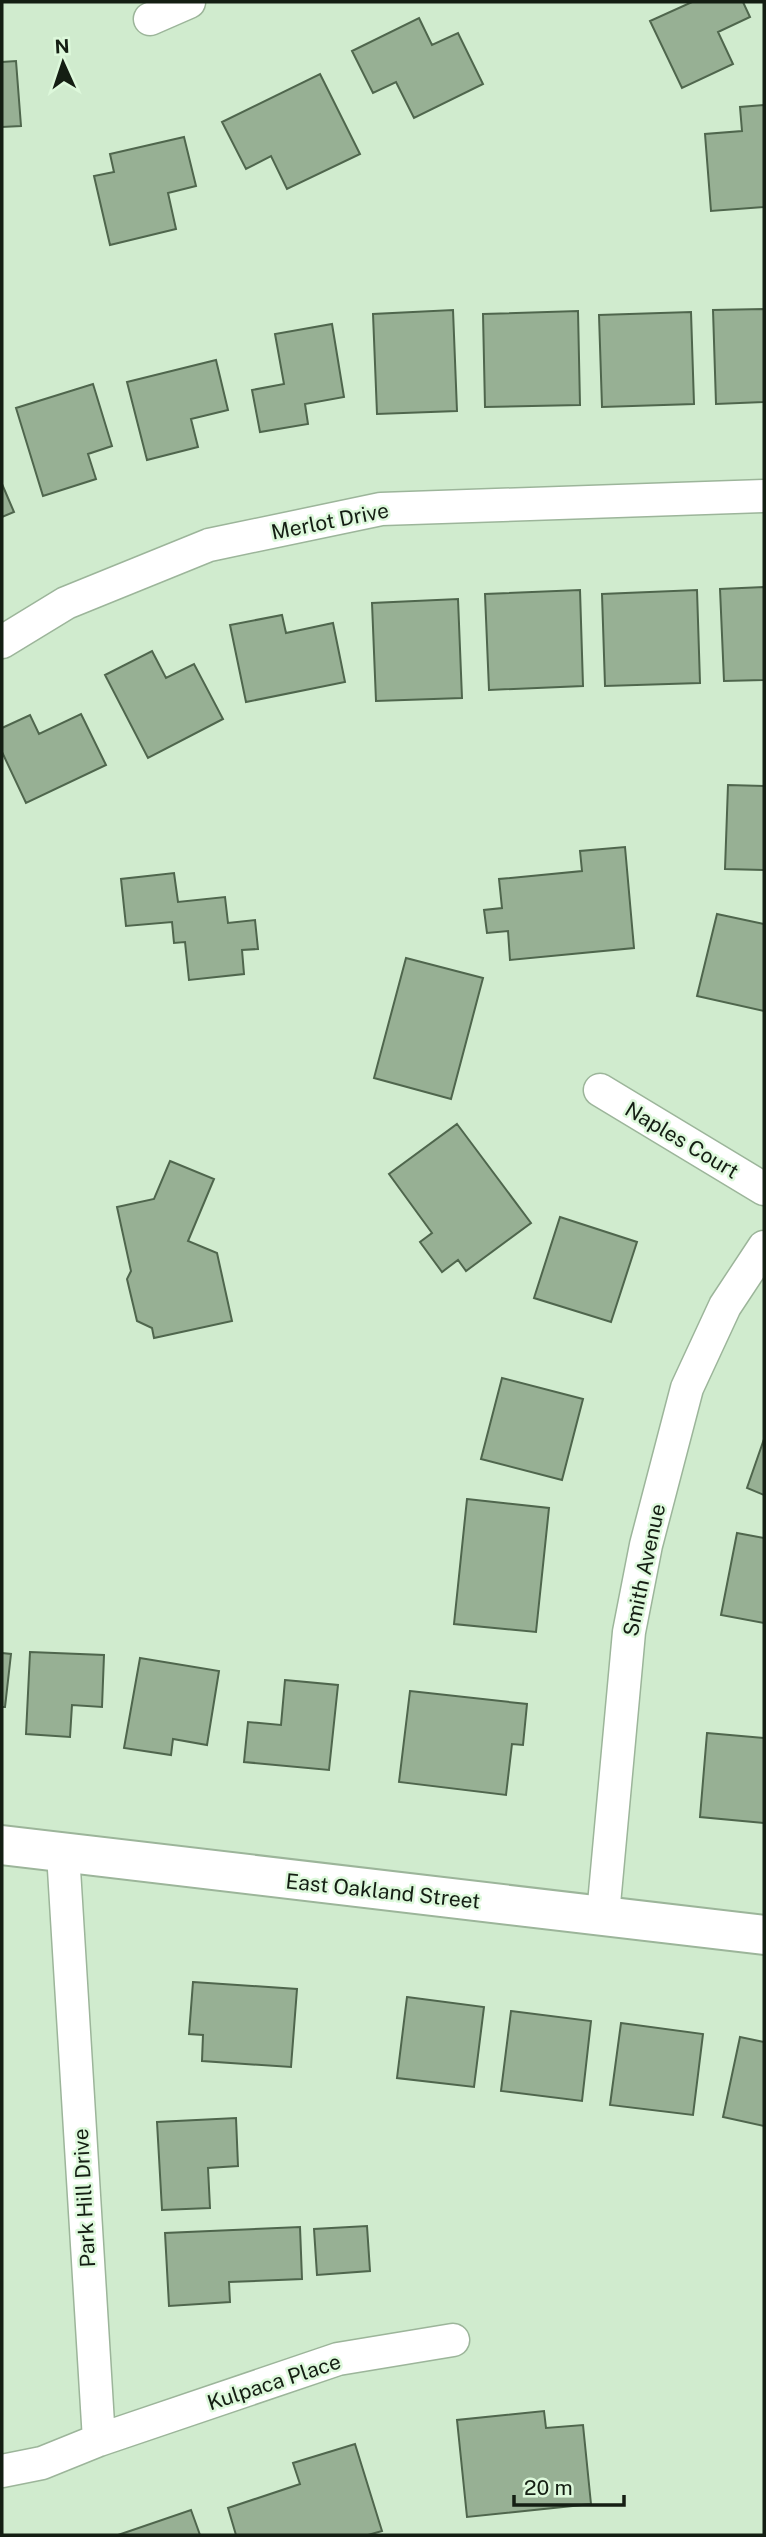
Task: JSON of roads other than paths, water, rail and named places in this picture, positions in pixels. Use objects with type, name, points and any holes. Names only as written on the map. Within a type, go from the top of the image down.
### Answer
[{"type":"street","points":[[150,19],[189,2]]},
{"type":"street","name":"Merlot Drive","points":[[2,642],[66,603],[209,545],[381,509],[764,496]]},
{"type":"street","name":"Naples Court","points":[[600,1090],[764,1189]]},
{"type":"street","name":"Smith Avenue","points":[[603,1915],[629,1632],[646,1545],[687,1388],[725,1306],[764,1247]]},
{"type":"street","name":"East Oakland Street","points":[[2,1845],[764,1935]]},
{"type":"street","name":"Park Hill Drive","points":[[64,1853],[99,2440]]},
{"type":"street","name":"Kulpaca Place","points":[[99,2440],[338,2360],[453,2340]]},
{"type":"street","points":[[2,2471],[42,2463],[99,2440]]}]
